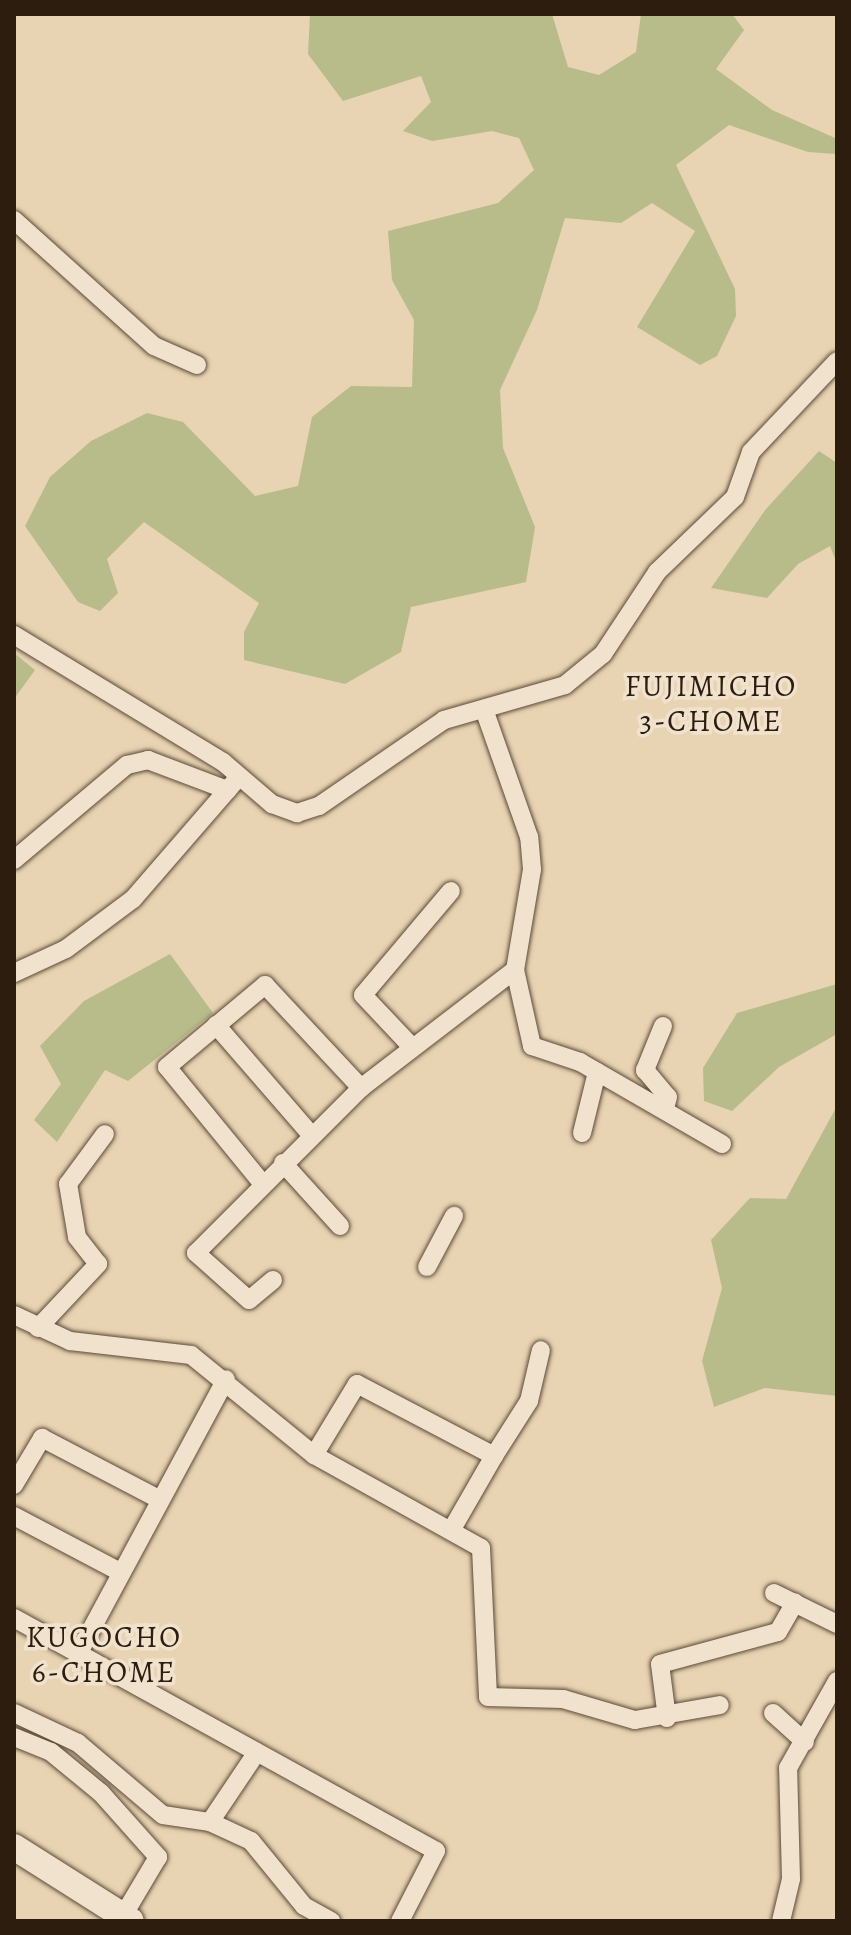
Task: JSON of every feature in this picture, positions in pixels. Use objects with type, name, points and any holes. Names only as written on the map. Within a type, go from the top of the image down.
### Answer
[{"type":"street","points":[[14,220],[154,346],[197,365]]},
{"type":"street","points":[[14,860],[127,765],[148,760],[232,785],[297,813],[319,806],[444,720],[565,685],[603,654],[657,572],[735,497],[751,452],[837,361]]},
{"type":"street","points":[[14,635],[223,762],[232,785]]},
{"type":"street","points":[[484,709],[529,837],[532,869],[515,970],[532,1046],[597,1072],[665,1108],[722,1144]]},
{"type":"street","points":[[14,973],[66,949],[133,899],[232,785]]},
{"type":"street","points":[[411,1046],[363,995],[451,891]]},
{"type":"street","points":[[273,1280],[249,1300],[196,1253],[262,1183],[361,1088],[411,1046],[515,970]]},
{"type":"street","points":[[262,1183],[167,1067],[265,985],[361,1088]]},
{"type":"street","points":[[216,1025],[312,1136]]},
{"type":"street","points":[[663,1026],[645,1070],[668,1097],[665,1108]]},
{"type":"street","points":[[582,1133],[597,1072]]},
{"type":"street","points":[[38,1328],[98,1264],[77,1237],[68,1184],[105,1134]]},
{"type":"street","points":[[283,1163],[340,1226]]},
{"type":"street","points":[[427,1267],[454,1216]]},
{"type":"street","points":[[14,1301],[38,1328]]},
{"type":"street","points":[[14,1315],[70,1341],[191,1355],[226,1379],[274,1428],[314,1455],[452,1529],[481,1548],[488,1697],[563,1699],[635,1720],[667,1718],[720,1705]]},
{"type":"street","points":[[452,1529],[529,1401],[541,1350]]},
{"type":"street","points":[[78,1654],[157,1498],[226,1379]]},
{"type":"street","points":[[314,1455],[357,1384],[494,1456]]},
{"type":"street","points":[[14,1485],[42,1438],[157,1498]]},
{"type":"street","points":[[14,1516],[120,1572]]},
{"type":"street","points":[[774,1593],[837,1624]]},
{"type":"street","points":[[667,1718],[660,1664],[778,1632],[795,1603]]},
{"type":"street","points":[[14,1618],[436,1851],[400,1921]]},
{"type":"street","points":[[781,1921],[791,1879],[788,1768],[837,1681]]},
{"type":"street","points":[[14,1713],[78,1743],[163,1815],[210,1822],[251,1841],[304,1906],[331,1921]]},
{"type":"street","points":[[773,1713],[805,1742]]},
{"type":"street","points":[[14,1737],[51,1752],[101,1793],[158,1857],[125,1919],[14,1847]]},
{"type":"street","points":[[210,1822],[257,1752]]},
{"type":"green space","points":[[310,14],[552,14],[568,67],[599,75],[636,52],[641,14],[732,14],[744,30],[716,69],[772,110],[835,138],[836,154],[808,152],[729,125],[676,165],[735,289],[736,316],[717,356],[700,365],[637,327],[695,231],[652,203],[621,223],[565,218],[537,310],[500,390],[503,448],[535,527],[526,582],[411,607],[401,652],[345,684],[244,660],[244,632],[259,603],[144,522],[107,559],[118,593],[100,611],[78,602],[25,526],[50,477],[91,441],[147,413],[183,422],[255,496],[298,486],[312,417],[351,386],[412,387],[414,320],[392,280],[388,231],[498,203],[534,170],[519,138],[492,131],[432,141],[403,131],[431,102],[421,76],[343,101],[308,54]]},
{"type":"green space","points":[[819,451],[837,463],[837,564],[830,546],[798,564],[767,598],[711,588],[766,509]]},
{"type":"green space","points":[[14,653],[35,670],[14,699]]},
{"type":"green space","points":[[170,954],[213,1013],[128,1081],[105,1070],[57,1142],[34,1120],[61,1084],[40,1046],[84,1001]]},
{"type":"green space","points":[[837,984],[837,1034],[779,1067],[732,1111],[704,1101],[703,1068],[737,1013]]},
{"type":"green space","points":[[837,1106],[837,1396],[765,1388],[714,1407],[702,1361],[722,1288],[711,1240],[750,1198],[786,1199]]},
{"type":"district","name":"FUJIMICHO 3-CHOME","points":[[711,703]]},
{"type":"district","name":"KUGOCHO 6-CHOME","points":[[104,1654]]}]
